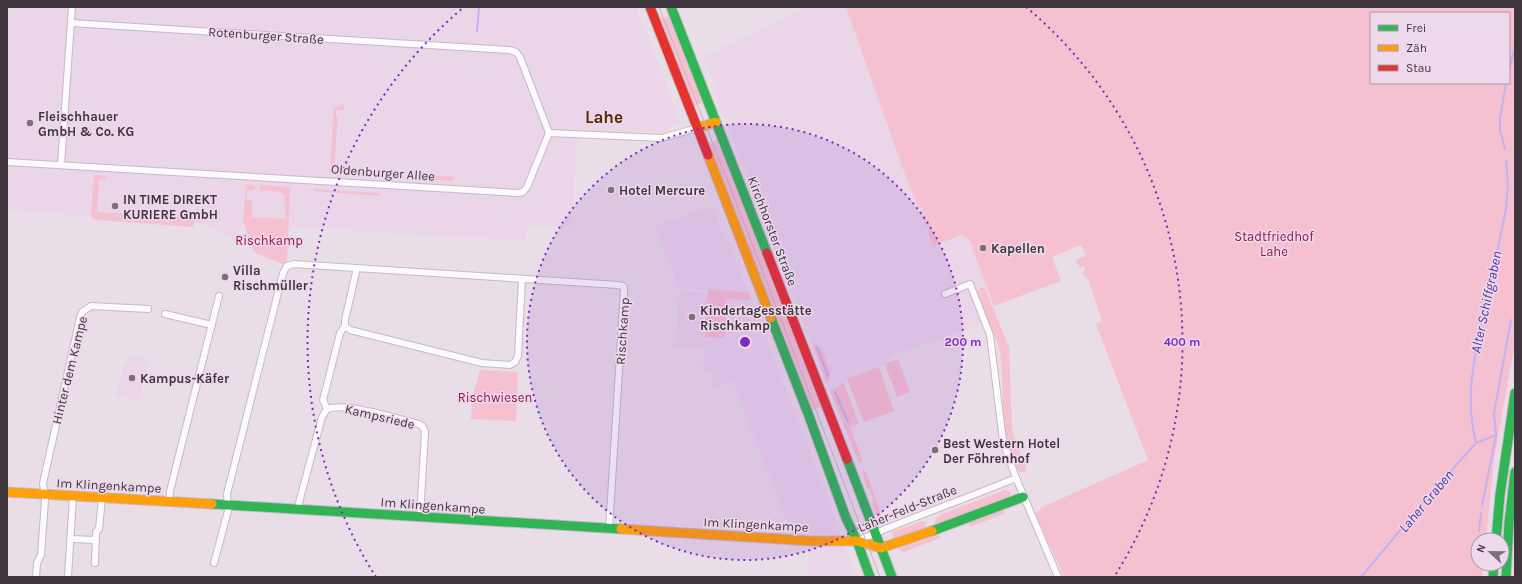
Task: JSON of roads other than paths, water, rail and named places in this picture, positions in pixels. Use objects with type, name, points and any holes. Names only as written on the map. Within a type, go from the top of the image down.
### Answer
[{"type":"main road","points":[[650,7],[870,577]]},
{"type":"main road","name":"Kirchhorster Straße","points":[[671,7],[892,577]]},
{"type":"main road","points":[[697,128],[716,122]]},
{"type":"main road","points":[[1497,532],[1500,495],[1515,393]]},
{"type":"main road","points":[[1506,577],[1509,523],[1515,472]]},
{"type":"main road","name":"Im Klingenkampe","points":[[7,492],[812,541],[857,541]]},
{"type":"main road","points":[[881,548],[933,532],[1023,497]]},
{"type":"main road","name":"Laher-Feld-Straße","points":[[857,541],[881,548]]},
{"type":"street","points":[[62,165],[72,7]]},
{"type":"street","name":"Rotenburger Straße","points":[[71,23],[516,52],[520,57],[549,133]]},
{"type":"street","points":[[549,133],[651,139],[662,138],[697,128]]},
{"type":"street","name":"Oldenburger Allee","points":[[7,162],[518,193],[523,192],[528,187],[549,133]]},
{"type":"street","name":"Rischkamp","points":[[214,563],[228,511],[227,494],[283,272],[287,266],[294,264],[623,286],[624,290],[609,529]]},
{"type":"street","points":[[327,409],[323,400],[340,333],[345,326],[345,320],[357,268]]},
{"type":"street","points":[[345,326],[350,330],[482,363],[510,365],[515,362],[518,356],[522,279]]},
{"type":"street","points":[[945,294],[970,284],[990,335],[1003,441],[1023,497],[1058,577]]},
{"type":"street","points":[[169,502],[170,491],[219,296]]},
{"type":"street","name":"Hinter dem Kampe","points":[[44,494],[43,483],[78,324],[82,312],[86,308],[97,305],[148,308]]},
{"type":"street","points":[[165,314],[212,325]]},
{"type":"street","name":"Kampsriede","points":[[297,510],[322,418],[327,409],[338,407],[386,415],[419,424],[423,427],[425,432],[420,517]]},
{"type":"street","name":"Laher-Feld-Straße","points":[[857,541],[1016,478]]},
{"type":"street","points":[[36,577],[37,563],[41,555],[45,500],[44,494]]},
{"type":"street","points":[[68,577],[73,496]]},
{"type":"street","points":[[95,563],[96,532],[99,529],[102,498]]},
{"type":"street","points":[[71,539],[96,540]]},
{"type":"waterway","points":[[477,31],[479,7]]},
{"type":"waterway","name":"Alter Schiffgraben","points":[[1510,68],[1515,45]]},
{"type":"waterway","name":"Alter Schiffgraben","points":[[1505,149],[1500,130],[1500,119],[1506,84]]},
{"type":"waterway","name":"Alter Schiffgraben","points":[[1476,443],[1471,409],[1472,376],[1484,310],[1506,209],[1508,185],[1506,161]]},
{"type":"waterway","points":[[1482,506],[1496,435],[1494,413],[1511,320]]},
{"type":"waterway","points":[[817,347],[828,376]]},
{"type":"waterway","points":[[835,392],[848,422]]},
{"type":"waterway","name":"Laher Graben","points":[[1361,577],[1434,490],[1476,443],[1496,435]]},
{"type":"waterway","points":[[1479,531],[1481,513]]},
{"type":"tram line","points":[[659,7],[739,210],[880,577]]},
{"type":"place","name":"Fleischhauer GmbH & Co. KG","points":[[30,123]]},
{"type":"place","name":"Hotel Mercure","points":[[611,190]]},
{"type":"place","name":"IN TIME DIREKT KURIERE GmbH","points":[[115,206]]},
{"type":"place","name":"Kapellen","points":[[983,248]]},
{"type":"place","name":"Villa Rischmüller","points":[[225,277]]},
{"type":"place","name":"Kindertagesstätte Rischkamp","points":[[692,317]]},
{"type":"place","name":"Kampus-Käfer","points":[[132,378]]},
{"type":"place","name":"Best Western Hotel Der Föhrenhof","points":[[935,450]]},
{"type":"district","name":"Lahe","points":[[604,117]]},
{"type":"park label","name":"Stadtfriedhof Lahe","points":[[1274,244]]},
{"type":"park label","name":"Rischwiesen","points":[[495,397]]}]
